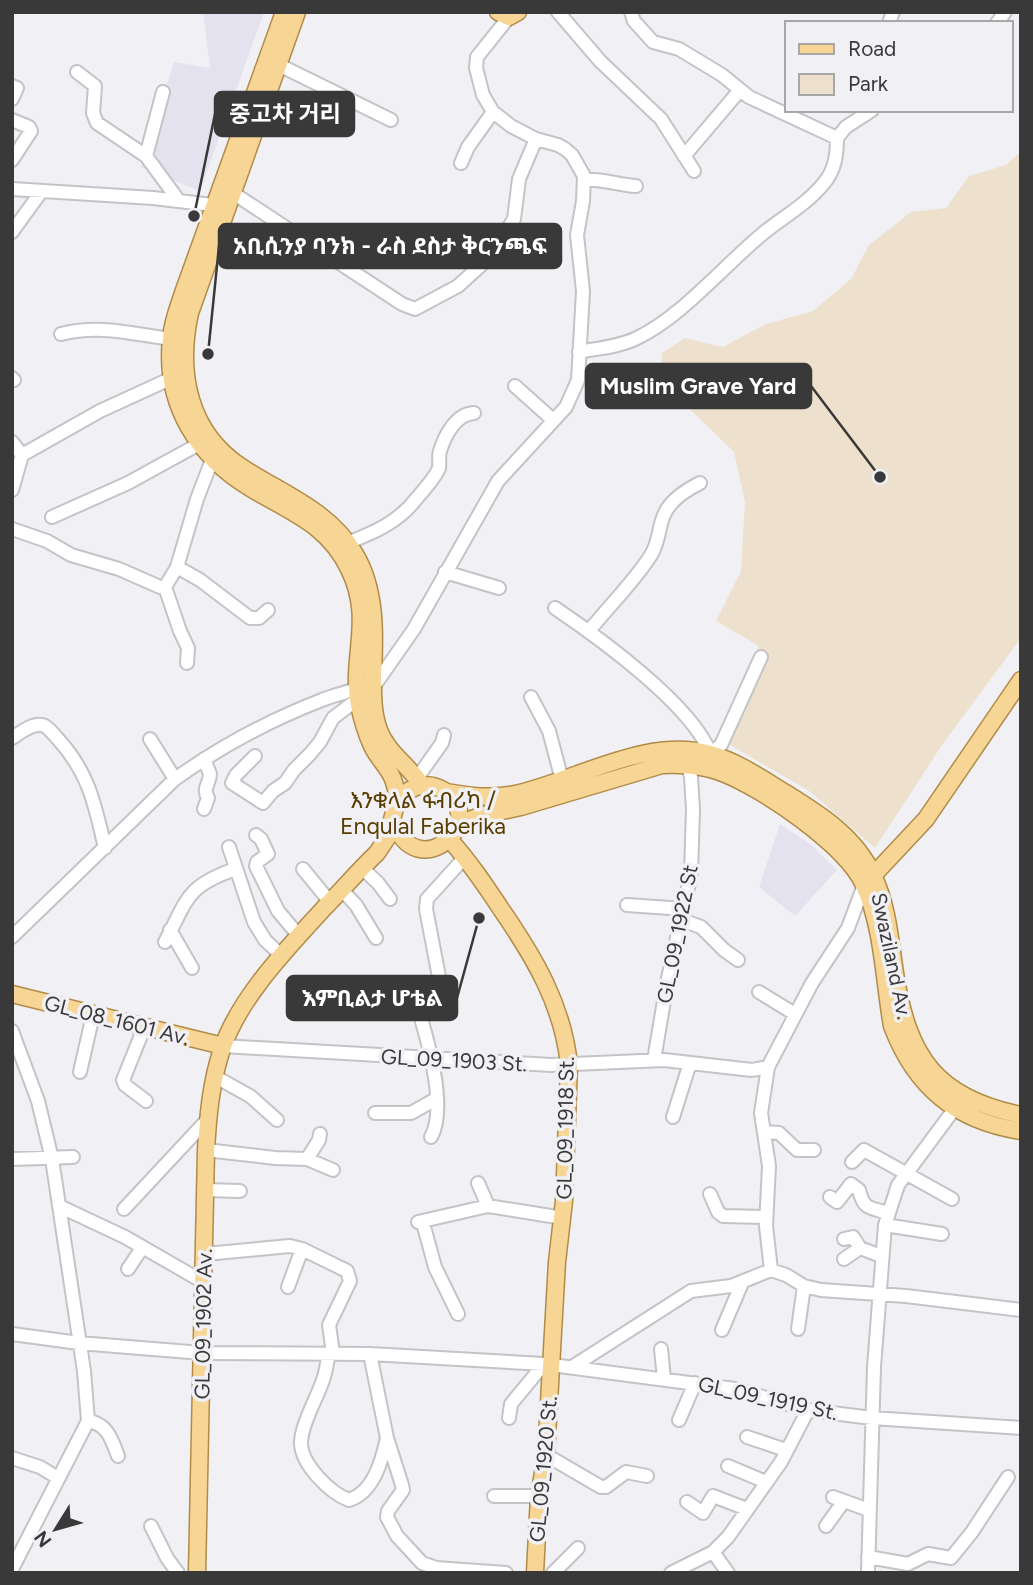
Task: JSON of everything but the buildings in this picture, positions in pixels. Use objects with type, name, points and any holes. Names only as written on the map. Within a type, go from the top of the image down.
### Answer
[{"type":"main road","points":[[284,12],[188,324],[184,363],[191,403],[203,425],[227,456],[254,475],[306,504],[334,526],[355,554],[367,580],[372,604],[363,692],[384,740],[419,781],[446,792],[457,806],[458,824],[450,840],[433,849],[395,848],[377,853]]},
{"type":"main road","points":[[297,12],[226,202],[183,293],[171,339],[172,378],[182,413],[198,444],[212,460],[244,484],[312,523],[336,547],[350,570],[360,602],[362,619],[363,692],[369,739],[377,756],[392,776],[398,797],[393,820],[400,836],[415,848]]},
{"type":"main road","points":[[869,881],[926,819],[1021,680]]},
{"type":"main road","name":"Swaziland Av.","points":[[446,792],[474,797],[515,794],[649,753],[681,750],[710,753],[748,769],[820,815],[852,844],[888,920],[900,996],[911,1036],[931,1069],[973,1119],[1021,1131]]},
{"type":"main road","name":"Swaziland Av.","points":[[458,824],[651,767],[688,765],[727,775],[812,827],[869,881],[892,1026],[898,1043],[916,1072],[929,1087],[959,1103],[1021,1115]]},
{"type":"main road","points":[[398,797],[419,781]]},
{"type":"main road","name":"GL_09_1902 Av.","points":[[197,1573],[206,1150],[214,1076],[223,1046],[241,1009],[299,936],[377,853],[387,838],[393,820]]},
{"type":"main road","name":"GL_09_1918 St.","points":[[450,840],[518,933],[542,973],[564,1031],[569,1065],[563,1218],[547,1364]]},
{"type":"main road","name":"GL_08_1601 Av.","points":[[13,997],[223,1046]]},
{"type":"main road","name":"GL_09_1920 St.","points":[[535,1573],[539,1496],[546,1455],[547,1364]]},
{"type":"street","points":[[558,12],[600,61],[661,119],[694,171]]},
{"type":"street","points":[[631,12],[634,21],[648,38],[692,56],[760,103],[837,138]]},
{"type":"street","points":[[255,756],[236,775],[232,784],[263,803],[273,791],[285,783],[320,742],[332,719],[363,692],[400,651],[498,481],[566,407],[578,380],[583,281],[577,235],[584,180],[572,155],[565,149],[536,139],[511,126],[493,112],[482,95],[476,60],[508,14]]},
{"type":"street","points":[[279,65],[391,120]]},
{"type":"street","points":[[77,72],[95,86],[93,116],[97,123],[146,156],[178,201]]},
{"type":"street","points":[[12,86],[17,88],[12,99]]},
{"type":"street","points":[[684,156],[740,90]]},
{"type":"street","points":[[146,156],[163,92]]},
{"type":"street","points":[[461,163],[468,147],[493,112]]},
{"type":"street","points":[[579,352],[635,339],[688,301],[740,253],[824,184],[834,166],[837,138],[846,127],[869,112]]},
{"type":"street","points":[[12,120],[29,127],[31,131],[12,160]]},
{"type":"street","points":[[12,189],[226,202],[415,309],[458,286],[491,256],[514,219],[519,178],[536,139]]},
{"type":"street","points":[[584,180],[636,186]]},
{"type":"street","points":[[12,232],[41,192]]},
{"type":"street","points":[[61,334],[83,329],[107,329],[171,339]]},
{"type":"street","points":[[12,490],[23,455],[100,411],[172,378]]},
{"type":"street","points":[[515,386],[553,421]]},
{"type":"street","points":[[347,543],[384,527],[415,501],[439,467],[439,454],[454,424],[465,414],[474,413]]},
{"type":"street","points":[[12,442],[23,455]]},
{"type":"street","points":[[52,517],[128,483],[198,444]]},
{"type":"street","points":[[163,587],[177,567],[197,499],[212,460]]},
{"type":"street","points":[[589,631],[650,556],[660,536],[663,516],[668,508],[688,489],[700,483]]},
{"type":"street","points":[[12,528],[47,541],[71,555],[119,569],[163,587],[188,648],[187,663]]},
{"type":"street","points":[[177,567],[200,580],[250,618],[260,618],[268,610]]},
{"type":"street","points":[[445,572],[499,589]]},
{"type":"street","points":[[555,608],[589,631],[671,701],[694,726],[710,753],[721,745],[761,657]]},
{"type":"street","points":[[12,937],[174,779],[204,759],[284,717],[363,692]]},
{"type":"street","points":[[531,698],[549,732],[562,780]]},
{"type":"street","points":[[12,738],[38,724],[45,726],[72,753],[89,785],[105,848]]},
{"type":"street","points":[[419,781],[444,735]]},
{"type":"street","points":[[150,739],[174,779]]},
{"type":"street","points":[[204,759],[211,774],[205,786],[208,798],[204,809]]},
{"type":"street","name":"GL_09_1922 St","points":[[654,1060],[693,858],[692,790],[688,765]]},
{"type":"street","points":[[256,835],[268,854],[257,862],[256,866],[278,911],[299,936]]},
{"type":"street","points":[[229,847],[254,922],[265,940],[282,956]]},
{"type":"street","points":[[440,982],[426,899],[465,857]]},
{"type":"street","points":[[362,868],[390,899]]},
{"type":"street","points":[[192,968],[168,936],[192,891],[210,879],[235,869]]},
{"type":"street","points":[[303,869],[336,896],[360,911],[376,938]]},
{"type":"street","points":[[771,1270],[766,1217],[769,1166],[761,1113],[768,1068],[795,1014],[834,946],[848,928],[869,881]]},
{"type":"street","points":[[627,905],[683,914],[738,960]]},
{"type":"street","points":[[848,928],[875,918]]},
{"type":"street","points":[[759,992],[795,1014]]},
{"type":"street","points":[[393,1008],[419,1012],[432,1058],[436,1099],[437,1127],[431,1137]]},
{"type":"street","points":[[80,1072],[93,1015]]},
{"type":"street","points":[[144,1028],[123,1080],[125,1085],[146,1101]]},
{"type":"street","points":[[12,1031],[38,1101],[52,1159],[88,1398],[88,1421],[12,1569]]},
{"type":"street","name":"GL_09_1903 St.","points":[[223,1046],[569,1065],[654,1060],[752,1070],[768,1068]]},
{"type":"street","points":[[673,1117],[690,1063]]},
{"type":"street","points":[[214,1076],[250,1096],[277,1119]]},
{"type":"street","points":[[375,1113],[411,1113],[436,1099]]},
{"type":"street","points":[[868,1573],[878,1294],[886,1219],[898,1185],[959,1103]]},
{"type":"street","points":[[124,1209],[208,1119]]},
{"type":"street","points":[[764,1132],[779,1133],[797,1150],[814,1150]]},
{"type":"street","points":[[307,1159],[320,1134]]},
{"type":"street","points":[[206,1150],[247,1156],[307,1159],[333,1170]]},
{"type":"street","points":[[852,1162],[864,1150],[951,1199]]},
{"type":"street","points":[[12,1159],[73,1157]]},
{"type":"street","points":[[478,1183],[488,1206]]},
{"type":"street","points":[[830,1197],[837,1202],[850,1184],[859,1190],[865,1206],[886,1219],[942,1234]]},
{"type":"street","points":[[206,1190],[240,1191]]},
{"type":"street","points":[[710,1194],[718,1212],[723,1216],[766,1217]]},
{"type":"street","points":[[59,1206],[101,1224],[205,1283]]},
{"type":"street","points":[[458,1314],[435,1267],[420,1222],[488,1206],[563,1218]]},
{"type":"street","points":[[844,1239],[853,1237],[860,1248],[881,1256]]},
{"type":"street","points":[[205,1254],[290,1246],[347,1271],[351,1278],[330,1325],[331,1353],[301,1439],[303,1450],[315,1472],[332,1491],[349,1500],[373,1478],[387,1438]]},
{"type":"street","points":[[128,1269],[142,1248]]},
{"type":"street","points":[[844,1259],[860,1248]]},
{"type":"street","points":[[288,1287],[302,1249]]},
{"type":"street","points":[[572,1367],[691,1291],[742,1283],[771,1270],[804,1286],[841,1293],[878,1294],[1021,1310]]},
{"type":"street","points":[[722,1329],[742,1283]]},
{"type":"street","points":[[798,1329],[804,1286]]},
{"type":"street","name":"GL_09_1919 St.","points":[[12,1334],[79,1343],[202,1353],[370,1354],[547,1364],[743,1390],[808,1410],[872,1418],[1021,1428]]},
{"type":"street","points":[[661,1349],[664,1379]]},
{"type":"street","points":[[370,1354],[387,1438],[403,1490],[388,1511],[387,1517],[397,1536],[422,1563],[436,1568],[506,1573]]},
{"type":"street","points":[[509,1418],[511,1404],[547,1364]]},
{"type":"street","points":[[679,1420],[695,1383]]},
{"type":"street","points":[[671,1573],[713,1552],[728,1537],[780,1462],[808,1410]]},
{"type":"street","points":[[88,1421],[96,1422],[108,1432],[118,1456]]},
{"type":"street","points":[[747,1437],[786,1450]]},
{"type":"street","points":[[546,1455],[601,1487],[626,1472],[646,1476]]},
{"type":"street","points":[[12,1458],[40,1467],[58,1478]]},
{"type":"street","points":[[728,1466],[766,1482]]},
{"type":"street","points":[[868,1557],[908,1564],[928,1554],[951,1558],[972,1532],[1008,1477]]},
{"type":"street","points":[[494,1496],[539,1496]]},
{"type":"street","points":[[687,1502],[702,1513],[713,1496],[747,1508]]},
{"type":"street","points":[[826,1526],[839,1499],[869,1510]]},
{"type":"street","points":[[151,1526],[178,1573]]},
{"type":"street","name":"GL_09_1920 St.","points":[[554,1573],[578,1548]]},
{"type":"street","points":[[713,1552],[728,1573]]},
{"type":"shaded area","points":[[203,12],[264,12],[200,191],[141,167],[174,62],[210,68]]},
{"type":"shaded area","points":[[780,824],[810,844],[837,870],[795,916],[759,887]]},
{"type":"green space","points":[[1021,151],[1021,638],[942,745],[875,848],[809,791],[718,738],[759,646],[716,621],[741,571],[745,502],[734,452],[661,381],[662,353],[685,338],[723,347],[766,324],[813,311],[851,279],[869,245],[911,212],[946,208],[969,176],[1006,165]]},
{"type":"place","name":"중고차 거리","points":[[194,216]]},
{"type":"place","name":"አቢሲንያ ባንክ - ራስ ደስታ ቅርንጫፍ","points":[[208,354]]},
{"type":"place","name":"Muslim Grave Yard","points":[[880,477]]},
{"type":"place","name":"እምቢልታ ሆቴል","points":[[479,918]]},
{"type":"district","name":"እንቁላል ፋብሪካ / Enqulal Faberika","points":[[423,813]]}]
